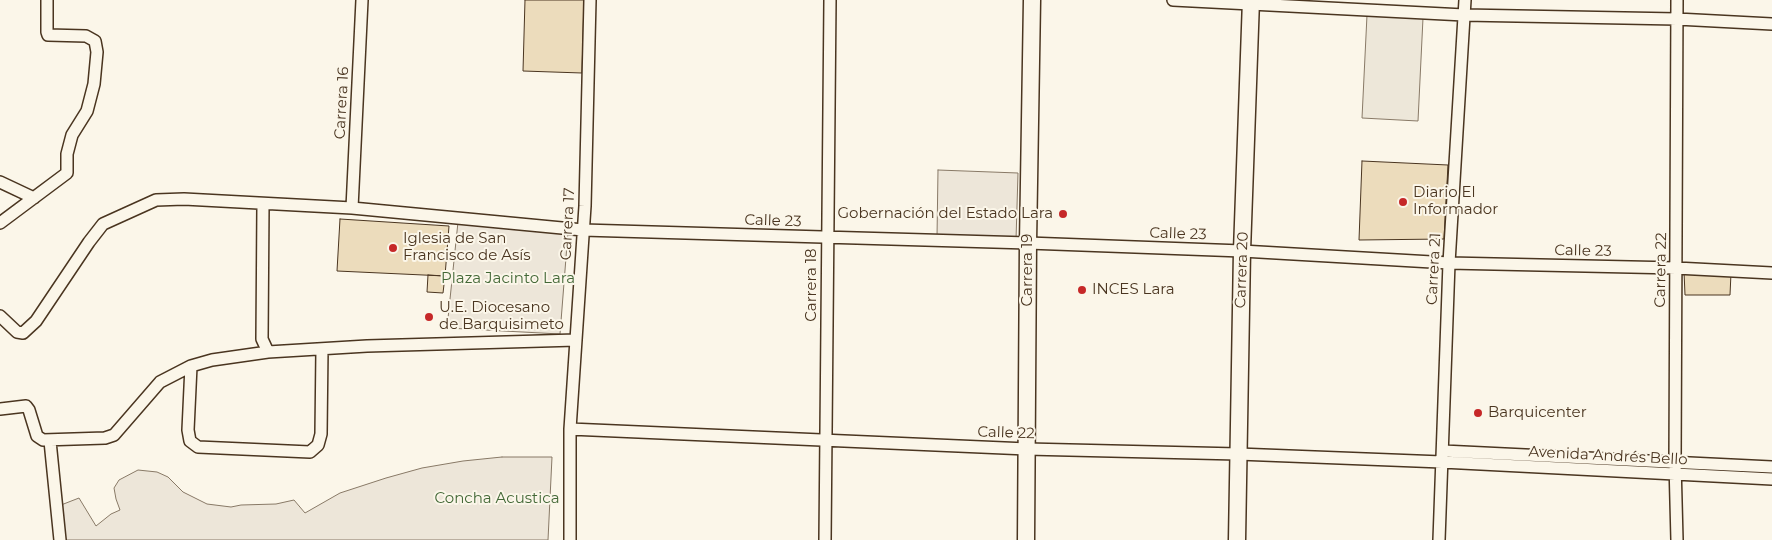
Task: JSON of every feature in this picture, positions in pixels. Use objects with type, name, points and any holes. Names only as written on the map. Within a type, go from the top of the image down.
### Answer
[{"type":"street","points":[[0,223],[67,173],[72,135],[88,107],[94,84],[97,45],[92,38],[86,36],[48,35],[48,0]]},
{"type":"street","name":"Carrera 16","points":[[352,208],[362,0]]},
{"type":"street","name":"Carrera 17","points":[[570,540],[570,429],[585,206],[590,0]]},
{"type":"street","name":"Carrera 18","points":[[825,540],[830,0]]},
{"type":"street","name":"Carrera 19","points":[[1026,540],[1032,0]]},
{"type":"street","points":[[1173,0],[1251,2],[1464,15],[1677,19],[1772,24]]},
{"type":"street","name":"Carrera 21","points":[[1439,540],[1449,262],[1465,0]]},
{"type":"street","name":"Carrera 22","points":[[1677,0],[1675,463],[1677,540]]},
{"type":"street","name":"Carrera 20","points":[[1237,540],[1242,251],[1251,2]]},
{"type":"street","points":[[0,182],[34,198]]},
{"type":"street","name":"Calle 23","points":[[0,316],[17,332],[23,333],[36,321],[103,224],[156,200],[184,199],[352,208],[583,230],[1028,243],[1242,251],[1449,262],[1676,268],[1772,273]]},
{"type":"street","points":[[263,204],[262,339],[268,352]]},
{"type":"street","points":[[0,408],[26,406],[37,436],[43,440],[105,438],[114,435],[160,382],[191,366],[212,360],[268,352],[367,346],[576,340]]},
{"type":"street","points":[[191,366],[188,430],[190,441],[198,447],[310,452],[318,445],[321,434],[322,349]]},
{"type":"street","name":"Calle 22","points":[[570,429],[1027,449],[1442,457]]},
{"type":"street","points":[[50,440],[60,540]]},
{"type":"street","name":"Avenida Andrés Bello","points":[[1442,457],[1772,467]]},
{"type":"street","name":"Avenida Andrés Bello","points":[[1442,457],[1675,475],[1772,479]]},
{"type":"green space","points":[[938,170],[1018,173],[1016,240],[937,237]]},
{"type":"green space","name":"Plaza Jacinto Lara","points":[[458,222],[568,232],[560,334],[447,328]]},
{"type":"green space","name":"Concha Acustica","points":[[502,457],[552,457],[548,540],[65,540],[61,505],[79,498],[96,526],[111,514],[120,510],[114,488],[119,480],[138,470],[157,472],[168,477],[183,492],[207,504],[231,507],[276,504],[294,500],[305,513],[340,493],[386,478],[422,468]]},
{"type":"shaded area","points":[[1367,15],[1423,18],[1418,121],[1362,118]]},
{"type":"building","points":[[525,0],[584,0],[582,73],[523,71]]},
{"type":"building","name":"Diario El Informador","points":[[1362,161],[1448,165],[1444,239],[1359,240]]},
{"type":"building","name":"Iglesia de San Francisco de Asís","points":[[340,219],[449,226],[445,276],[337,271]]},
{"type":"building","points":[[1684,271],[1731,273],[1730,295],[1685,295]]},
{"type":"building","points":[[428,275],[445,276],[443,293],[427,292]]},
{"type":"place","name":"Diario El Informador","points":[[1403,202]]},
{"type":"place","name":"Gobernación del Estado Lara","points":[[1063,214]]},
{"type":"place","name":"Iglesia de San Francisco de Asís","points":[[393,248]]},
{"type":"place","name":"INCES Lara","points":[[1082,290]]},
{"type":"place","name":"U.E. Diocesano de Barquisimeto","points":[[429,317]]},
{"type":"place","name":"Barquicenter","points":[[1478,413]]}]
